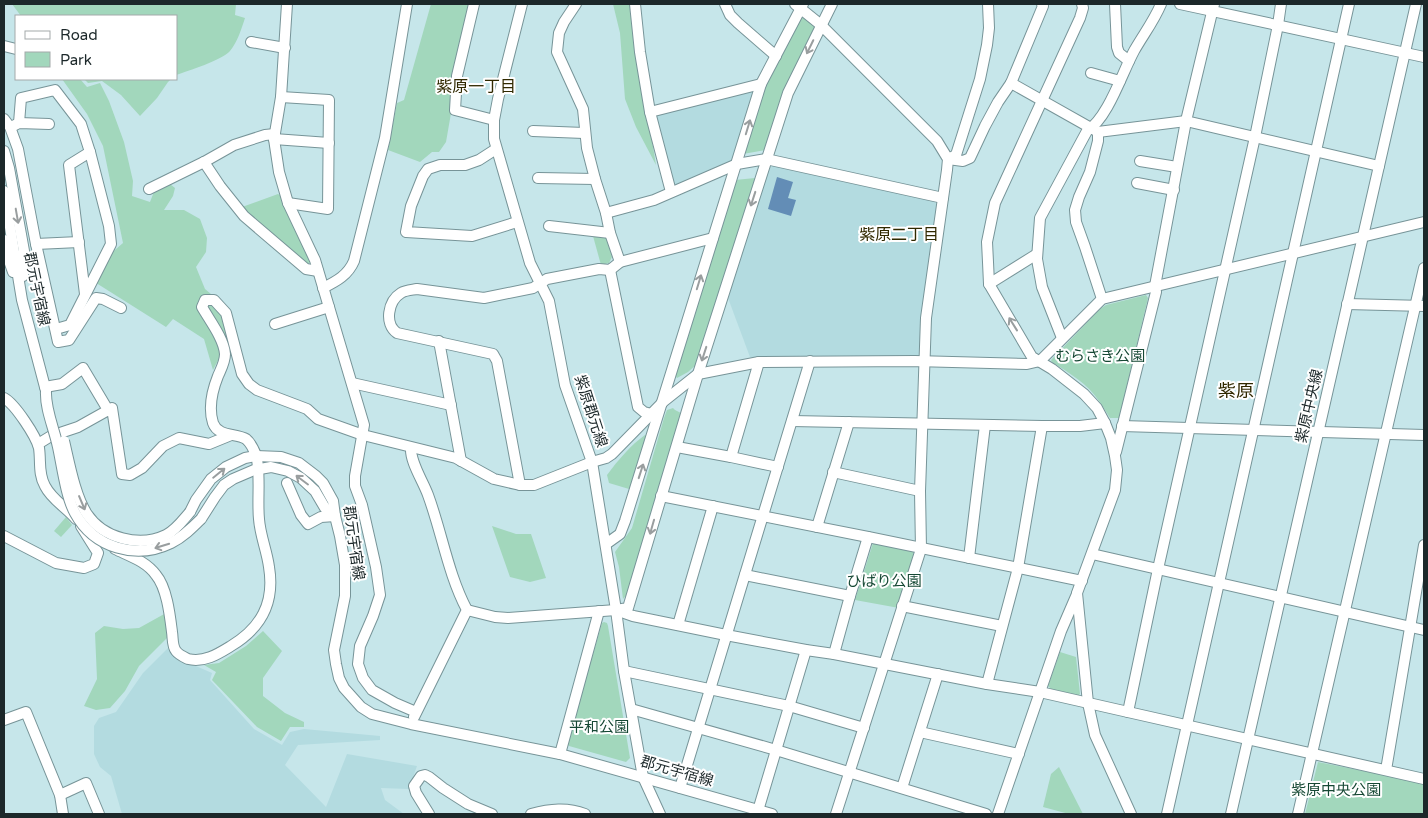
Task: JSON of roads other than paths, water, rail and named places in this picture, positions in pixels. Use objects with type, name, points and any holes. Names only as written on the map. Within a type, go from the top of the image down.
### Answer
[{"type":"street","points":[[287,4],[281,97],[274,136],[279,172],[288,203],[315,260],[364,425],[355,486],[362,505],[376,567],[380,595],[360,646],[358,664],[363,678],[372,690],[416,712]]},
{"type":"street","points":[[323,288],[345,275],[354,261],[385,138],[407,4]]},
{"type":"street","points":[[474,4],[457,76],[455,110],[494,120]]},
{"type":"street","name":"紫原郡元線","points":[[522,4],[498,99],[494,120],[494,139],[530,263],[549,301],[553,314],[565,385],[592,462],[624,671],[643,777],[660,814]]},
{"type":"street","points":[[576,4],[559,33],[557,52],[583,108],[587,148],[610,233],[620,262]]},
{"type":"street","points":[[635,4],[640,52],[650,112],[671,192]]},
{"type":"street","points":[[725,4],[730,15],[776,56]]},
{"type":"street","points":[[411,448],[411,455],[428,494],[462,601],[467,610],[502,618],[628,608],[698,374],[788,93],[832,4]]},
{"type":"street","points":[[948,159],[956,155],[980,79],[989,28],[988,4]]},
{"type":"street","points":[[948,159],[963,161],[970,158],[984,126],[1011,83],[1042,4]]},
{"type":"street","points":[[998,814],[1061,630],[1078,593],[1115,490],[1116,456],[1105,423],[1097,408],[1084,394],[1032,356],[990,284],[987,242],[995,203],[1080,18],[1083,8],[1082,4]]},
{"type":"street","points":[[1115,4],[1117,47],[1119,53],[1129,61]]},
{"type":"street","points":[[1102,299],[1076,222],[1075,210],[1090,172],[1098,141],[1095,130],[1129,61],[1155,19],[1161,4]]},
{"type":"street","points":[[1180,4],[1213,8],[1278,25],[1424,57]]},
{"type":"street","points":[[1128,712],[1254,137],[1281,4]]},
{"type":"street","points":[[1166,814],[1349,4]]},
{"type":"street","name":"紫原中央線","points":[[1231,814],[1416,4]]},
{"type":"street","points":[[606,544],[620,534],[626,521],[761,84],[800,5],[937,141],[948,159],[948,170],[926,318],[920,491],[921,549],[836,814]]},
{"type":"street","points":[[1116,456],[1156,294],[1155,286],[1186,121],[1213,8]]},
{"type":"street","points":[[251,42],[285,48]]},
{"type":"street","points":[[1091,73],[1120,81]]},
{"type":"street","points":[[1011,83],[1095,130]]},
{"type":"street","points":[[650,112],[761,84]]},
{"type":"street","points":[[56,329],[70,324],[85,296],[111,244],[110,226],[90,152],[80,124],[55,90],[21,98],[11,123],[58,342],[69,340],[96,298],[103,299],[121,308]]},
{"type":"street","points":[[281,97],[329,100],[328,209],[288,203]]},
{"type":"street","points":[[1062,338],[1042,286],[1037,259],[1040,218],[1087,131],[1186,121],[1379,166]]},
{"type":"street","points":[[11,123],[49,124]]},
{"type":"street","points":[[534,131],[584,133]]},
{"type":"street","points":[[150,189],[234,145],[265,135],[328,143]]},
{"type":"street","points":[[496,149],[479,160],[465,165],[440,165],[428,169],[423,176],[411,206],[406,232],[472,236],[517,222]]},
{"type":"street","points":[[4,151],[9,168],[24,251],[22,300]]},
{"type":"street","points":[[85,296],[69,164],[90,152]]},
{"type":"street","points":[[606,213],[654,200],[737,164],[766,159],[943,198]]},
{"type":"street","points":[[1140,161],[1177,168]]},
{"type":"street","points":[[204,162],[244,216],[306,269],[318,271]]},
{"type":"street","points":[[538,178],[595,179]]},
{"type":"street","points":[[1136,183],[1174,190]]},
{"type":"street","name":"郡元宇宿線","points":[[4,191],[8,242],[46,389],[53,402],[82,504],[91,519],[104,530],[120,538],[134,541],[148,540],[166,535],[190,512],[211,478],[226,467],[256,456],[282,457],[299,463],[323,483],[333,501],[345,566],[345,596],[334,650],[336,664],[341,683],[353,700],[367,711],[411,724],[560,754],[758,812],[772,814]]},
{"type":"street","points":[[4,398],[19,413],[38,444],[40,472],[43,484],[51,497],[68,510],[98,542],[143,562],[157,576],[168,610],[176,651],[186,658],[194,660],[214,656],[247,636],[261,620],[269,596],[270,580],[270,567],[259,520],[256,456],[247,440],[236,435],[220,432],[213,422],[210,400],[225,356],[223,343],[202,307],[204,300],[214,300],[226,313],[242,374],[249,384],[257,390],[307,409],[318,419],[363,435],[456,458],[494,478],[520,485],[534,485],[606,458],[612,454],[664,401],[698,374],[759,362],[1027,364],[1040,360],[1102,299],[1424,222]]},
{"type":"street","points":[[549,226],[610,233]]},
{"type":"street","points":[[520,485],[497,361],[493,354],[397,333],[392,328],[389,316],[394,301],[408,290],[417,289],[484,298],[533,288],[547,280],[599,269],[610,270],[620,262],[713,238]]},
{"type":"street","points":[[36,244],[78,242]]},
{"type":"street","points":[[990,284],[1037,254]]},
{"type":"street","points":[[1298,814],[1386,433],[1420,306],[1424,268]]},
{"type":"street","points":[[610,270],[638,407],[644,412],[651,414]]},
{"type":"street","points":[[1348,304],[1420,306]]},
{"type":"street","points":[[274,324],[329,307]]},
{"type":"street","points":[[439,342],[461,461]]},
{"type":"street","points":[[680,788],[810,361]]},
{"type":"street","points":[[732,457],[759,362]]},
{"type":"street","points":[[108,410],[83,368],[62,384],[46,389],[46,400],[70,502],[79,520],[97,538],[117,548],[131,551],[150,550],[160,548],[177,540],[201,519],[224,485],[244,473],[271,467],[296,475],[315,491],[325,508],[335,516]]},
{"type":"street","points":[[352,383],[451,405]]},
{"type":"street","points":[[38,444],[51,436],[78,428],[112,408],[122,474],[130,475],[142,468],[163,446],[179,438],[209,444],[231,435]]},
{"type":"street","points":[[792,421],[1042,426],[1080,426],[1105,423]]},
{"type":"street","points":[[817,527],[849,422]]},
{"type":"street","points":[[970,558],[985,425]]},
{"type":"street","points":[[987,684],[1018,568],[1042,426]]},
{"type":"street","points":[[1122,426],[1424,435]]},
{"type":"street","points":[[676,447],[778,467]]},
{"type":"street","points":[[833,472],[920,491]]},
{"type":"street","points":[[287,483],[301,515],[308,524],[321,517],[335,516]]},
{"type":"street","points":[[661,496],[1082,581]]},
{"type":"street","points":[[678,625],[713,506]]},
{"type":"street","points":[[4,536],[56,563],[84,568],[94,564],[98,553],[79,523]]},
{"type":"street","points":[[834,654],[868,537]]},
{"type":"street","points":[[1386,770],[1424,545]]},
{"type":"street","points":[[1092,554],[1424,630]]},
{"type":"street","points":[[745,575],[850,596]]},
{"type":"street","points":[[1078,593],[1088,703],[1095,734],[1131,814]]},
{"type":"street","points":[[902,606],[1002,626]]},
{"type":"street","points":[[411,724],[467,610]]},
{"type":"street","points":[[616,610],[633,616],[726,636],[1040,692],[1424,779]]},
{"type":"street","points":[[560,754],[599,611]]},
{"type":"street","points":[[758,812],[806,650]]},
{"type":"street","points":[[624,671],[789,706],[864,728]]},
{"type":"street","points":[[902,788],[938,674]]},
{"type":"street","points":[[631,709],[776,750],[986,814]]},
{"type":"street","points":[[4,720],[26,712],[60,795],[63,814]]},
{"type":"street","points":[[920,732],[1019,754]]},
{"type":"street","points":[[429,814],[416,793],[414,786],[421,776],[425,775],[468,804],[492,814]]},
{"type":"street","points":[[60,795],[86,783],[99,814]]},
{"type":"street","points":[[531,814],[560,809],[585,814]]},
{"type":"water","points":[[777,177],[793,182],[788,198],[796,200],[791,216],[768,209]]},
{"type":"district","name":"紫原一丁目","points":[[476,87]]},
{"type":"district","name":"紫原二丁目","points":[[899,235]]},
{"type":"district","name":"紫原","points":[[1236,391]]},
{"type":"park label","name":"むらさき公園","points":[[1100,356]]},
{"type":"park label","name":"ひばり公園","points":[[884,581]]},
{"type":"park label","name":"平和公園","points":[[599,727]]},
{"type":"park label","name":"紫原中央公園","points":[[1336,790]]}]
